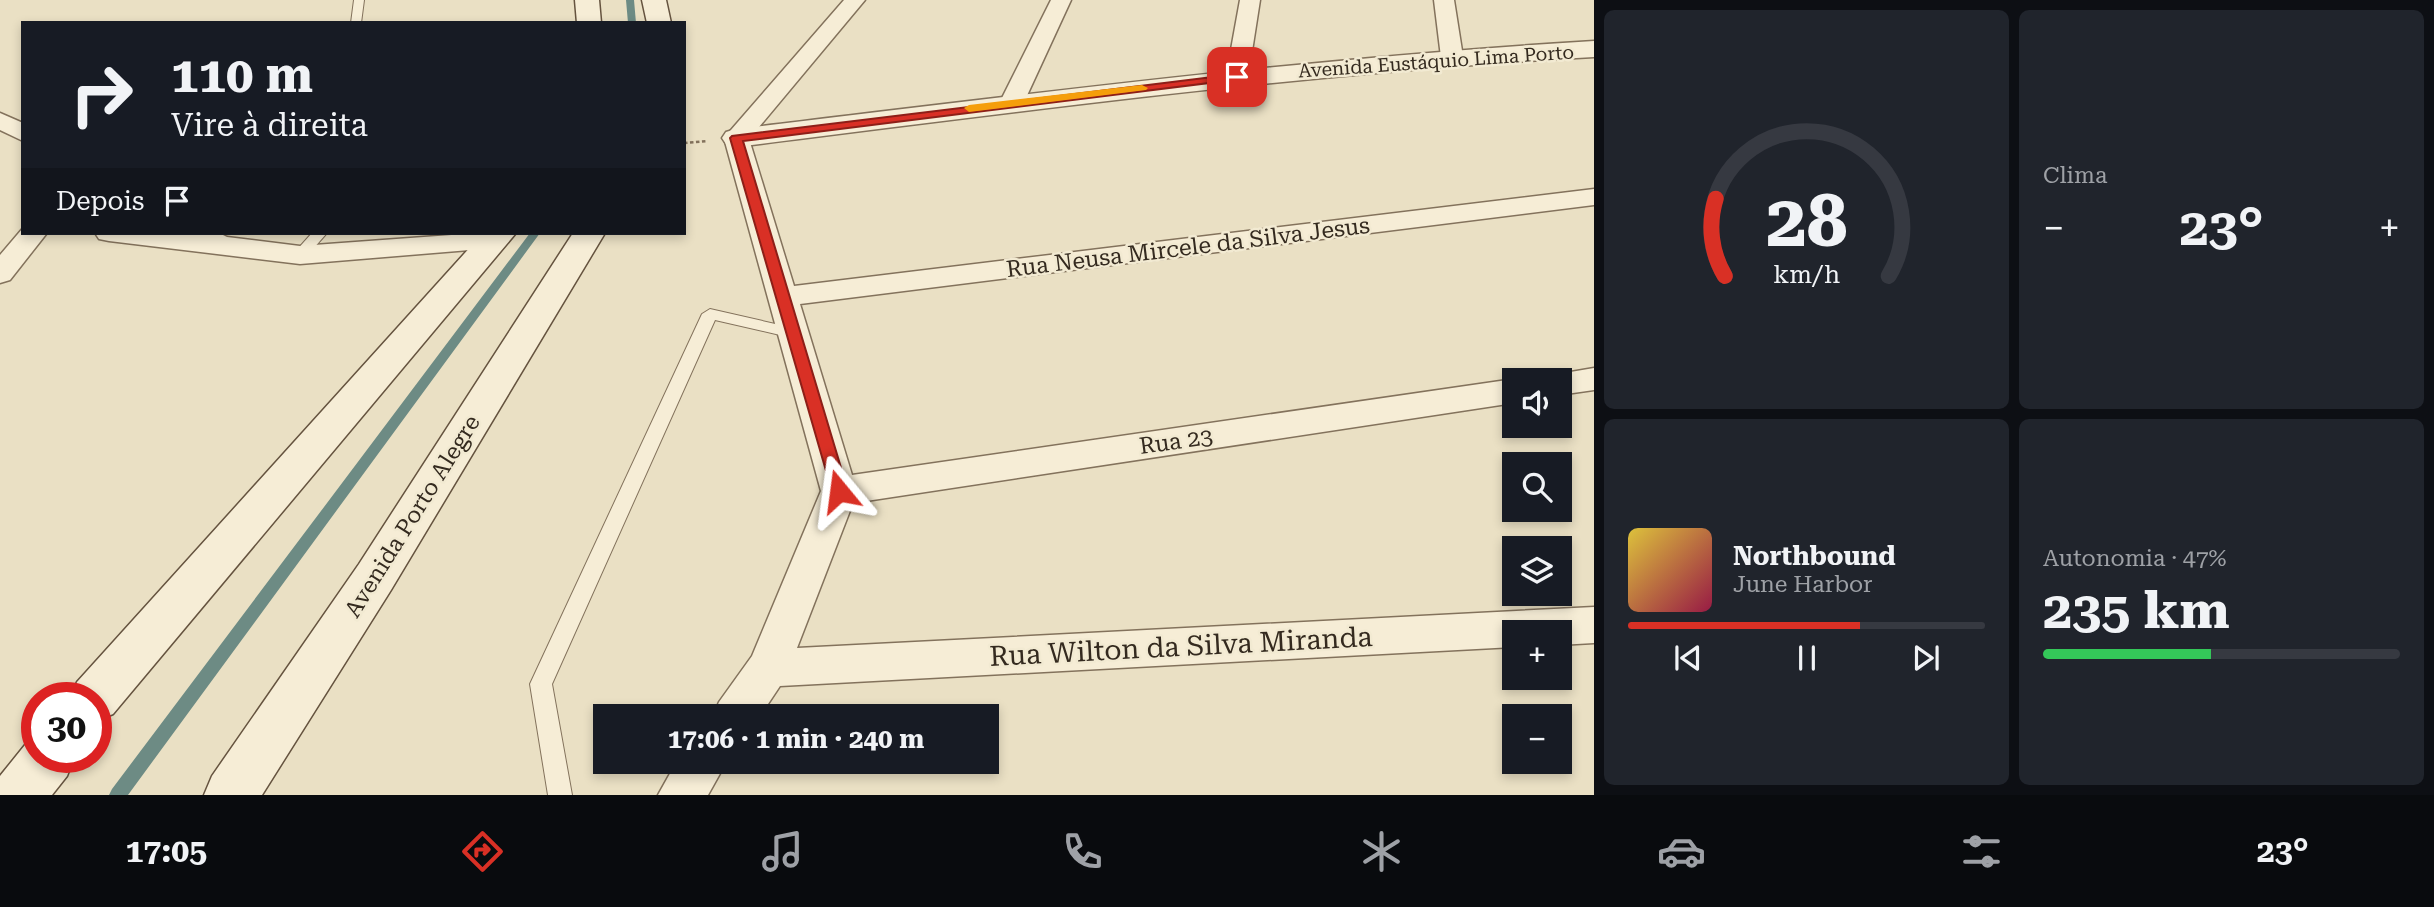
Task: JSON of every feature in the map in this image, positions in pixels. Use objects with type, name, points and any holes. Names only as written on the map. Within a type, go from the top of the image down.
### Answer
[{"type":"main road","points":[[587,0],[589,21]]},
{"type":"main road","points":[[654,0],[659,21]]},
{"type":"main road","name":"Avenida Eustáquio Lima Porto","points":[[736,138],[1012,102],[1237,77],[1452,57],[1594,49]]},
{"type":"main road","name":"Avenida Porto Alegre","points":[[231,795],[375,577],[588,235]]},
{"type":"main road","points":[[108,682],[497,236]]},
{"type":"main road","points":[[19,795],[36,773]]},
{"type":"street","points":[[743,704],[768,668],[839,491],[736,138],[855,0]]},
{"type":"street","points":[[1012,102],[1061,0]]},
{"type":"street","points":[[1237,77],[1250,0]]},
{"type":"street","points":[[1444,0],[1452,57]]},
{"type":"street","points":[[0,120],[21,133]]},
{"type":"street","name":"Rua Neusa Mircele da Silva Jesus","points":[[783,297],[1594,197]]},
{"type":"street","points":[[0,274],[31,235]]},
{"type":"street","points":[[143,235],[210,239],[300,255],[497,236]]},
{"type":"street","points":[[1572,382],[1594,379]]},
{"type":"street","name":"Rua 23","points":[[839,491],[1502,393]]},
{"type":"street","name":"Rua Wilton da Silva Miranda","points":[[768,668],[1594,625]]},
{"type":"street","points":[[681,795],[695,774]]},
{"type":"lane","points":[[356,21],[359,0]]},
{"type":"lane","points":[[300,255],[318,235]]},
{"type":"lane","points":[[560,795],[541,684],[710,314],[793,333]]},
{"type":"waterway","points":[[630,0],[632,21]]},
{"type":"waterway","points":[[118,795],[534,235]]},
{"type":"slow traffic","points":[[969,108],[1142,88]]},
{"type":"route","points":[[839,491],[736,138],[1012,102],[1237,77]]}]
